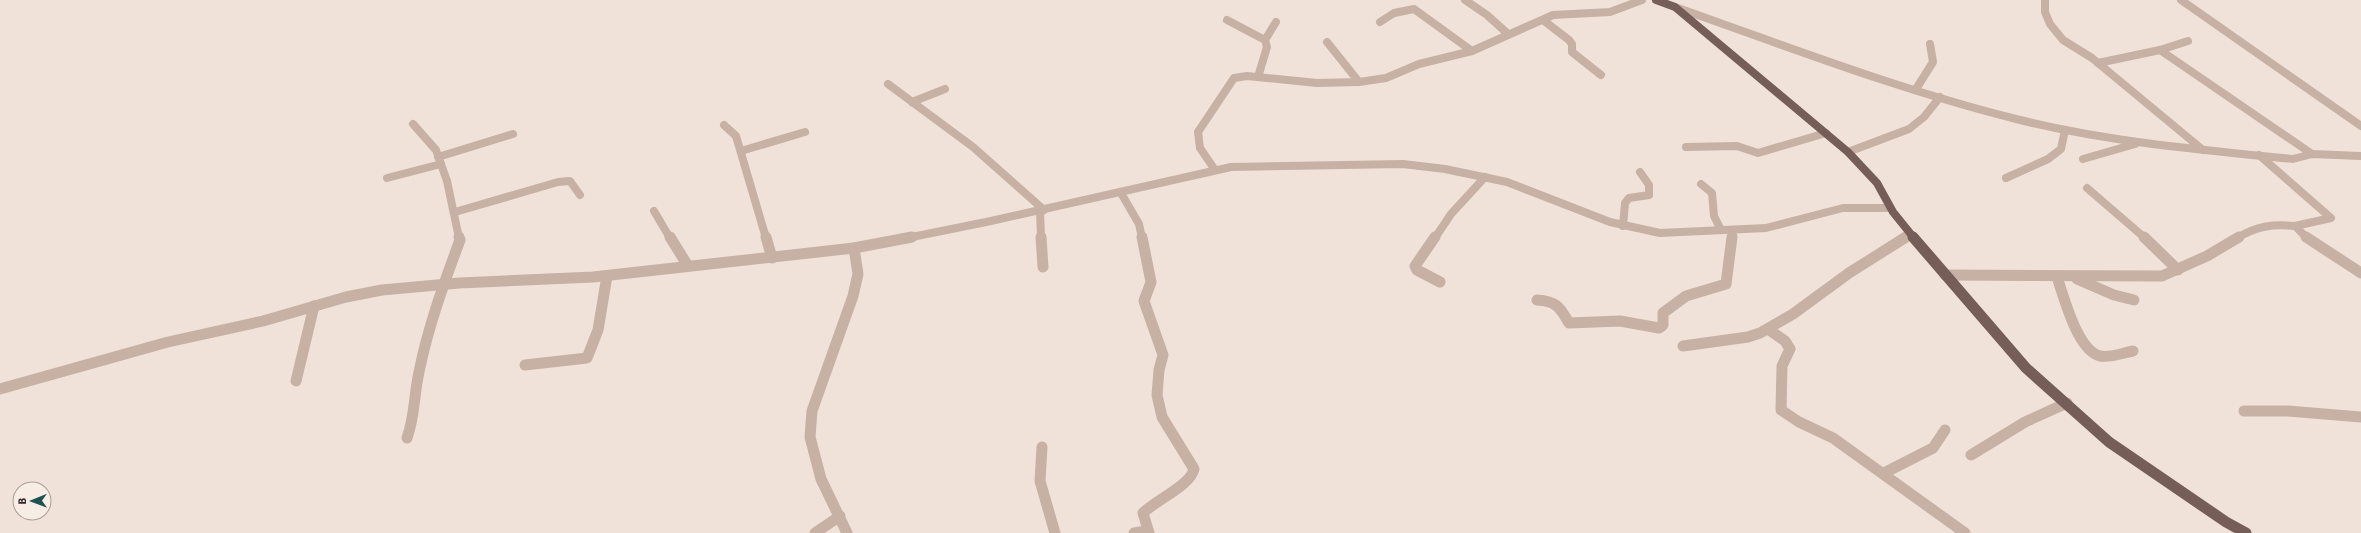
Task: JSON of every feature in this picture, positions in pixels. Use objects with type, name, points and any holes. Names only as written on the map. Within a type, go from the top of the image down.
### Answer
[{"type":"main road","points":[[1656,0],[1675,7],[1761,76],[1848,152],[1877,183],[1890,208],[1910,234],[2026,368],[2109,442],[2226,522],[2246,533]]},
{"type":"street","points":[[1408,0],[1414,9],[1472,51]]},
{"type":"street","points":[[1465,0],[1487,15],[1508,34]]},
{"type":"street","points":[[1215,170],[1199,149],[1197,141],[1200,127],[1234,78],[1247,76],[1308,83],[1359,82],[1386,78],[1419,64],[1472,51],[1508,34],[1558,14],[1610,12],[1642,0]]},
{"type":"street","points":[[2045,0],[2045,12],[2050,24],[2063,40],[2098,63],[2203,150]]},
{"type":"street","points":[[2181,0],[2361,126]]},
{"type":"street","points":[[1675,7],[1940,97],[2065,130],[2137,143],[2293,159],[2312,154],[2361,156]]},
{"type":"street","points":[[1380,22],[1394,13],[1414,9]]},
{"type":"street","points":[[1227,20],[1265,40],[1267,47],[1258,77]]},
{"type":"street","points":[[1543,20],[1569,40],[1572,44],[1572,52],[1601,75]]},
{"type":"street","points":[[1265,40],[1276,22]]},
{"type":"street","points":[[2098,63],[2160,50],[2188,41]]},
{"type":"street","points":[[1327,42],[1359,82]]},
{"type":"street","points":[[1916,89],[1933,62],[1930,44]]},
{"type":"street","points":[[2160,50],[2312,154]]},
{"type":"street","points":[[888,84],[973,147],[1042,210],[1044,267]]},
{"type":"street","points":[[912,102],[945,89]]},
{"type":"street","points":[[1848,152],[1909,129],[1924,117],[1940,97]]},
{"type":"street","points":[[406,438],[412,424],[420,372],[429,343],[443,284],[460,240],[455,212],[436,150],[413,124]]},
{"type":"street","points":[[724,125],[736,136],[772,258]]},
{"type":"street","points":[[2006,178],[2043,162],[2061,149],[2065,130]]},
{"type":"street","points":[[741,152],[805,132]]},
{"type":"street","points":[[1686,147],[1737,146],[1758,154],[1826,133]]},
{"type":"street","points":[[387,178],[513,134]]},
{"type":"street","points":[[2083,159],[2137,143]]},
{"type":"street","points":[[1945,275],[2154,277],[2178,270],[2207,256],[2251,229],[2271,224],[2295,226],[2332,218],[2259,156]]},
{"type":"street","points":[[0,389],[51,377],[168,342],[263,321],[314,306],[382,290],[443,284],[607,276],[854,248],[1121,193],[1215,170],[1278,165],[1403,164],[1485,177],[1526,188],[1594,217],[1623,226],[1660,233],[1733,230],[1781,225],[1843,208],[1890,208]]},
{"type":"street","points":[[1623,226],[1626,203],[1629,198],[1649,195],[1650,190],[1647,180],[1640,172]]},
{"type":"street","points":[[1440,282],[1417,270],[1415,266],[1451,214],[1485,177]]},
{"type":"street","points":[[455,212],[558,182],[570,181],[580,195]]},
{"type":"street","points":[[1701,184],[1706,186],[1712,194],[1714,217],[1721,230]]},
{"type":"street","points":[[2087,188],[2129,222],[2178,270]]},
{"type":"street","points":[[1121,193],[1139,224],[1151,282],[1144,302],[1163,355],[1159,370],[1157,395],[1162,417],[1194,468],[1193,475],[1189,480],[1146,509],[1142,516],[1148,532],[1134,533]]},
{"type":"street","points":[[654,211],[688,266]]},
{"type":"street","points":[[2295,226],[2308,240],[2361,273]]},
{"type":"street","points":[[1537,300],[1554,301],[1559,303],[1569,323],[1620,321],[1659,328],[1663,324],[1663,313],[1675,300],[1690,293],[1712,291],[1726,284],[1733,230]]},
{"type":"street","points":[[1683,346],[1708,341],[1748,337],[1768,329],[1793,314],[1849,273],[1910,234]]},
{"type":"street","points":[[847,533],[821,479],[810,437],[815,404],[853,296],[858,274],[854,248]]},
{"type":"street","points":[[525,366],[587,358],[598,330],[607,276]]},
{"type":"street","points":[[2057,277],[2073,325],[2091,353],[2099,356],[2133,351]]},
{"type":"street","points":[[2073,277],[2114,295],[2134,300]]},
{"type":"street","points":[[296,380],[314,306]]},
{"type":"street","points":[[1768,329],[1785,341],[1790,348],[1782,366],[1781,410],[1797,422],[1818,430],[1833,438],[1884,473],[1965,533]]},
{"type":"street","points":[[1971,455],[2025,422],[2067,403]]},
{"type":"street","points":[[2244,411],[2288,411],[2361,416]]},
{"type":"street","points":[[1884,473],[1933,448],[1945,430]]},
{"type":"street","points":[[1042,447],[1037,466],[1039,485],[1056,533]]},
{"type":"street","points":[[815,533],[840,516]]}]
